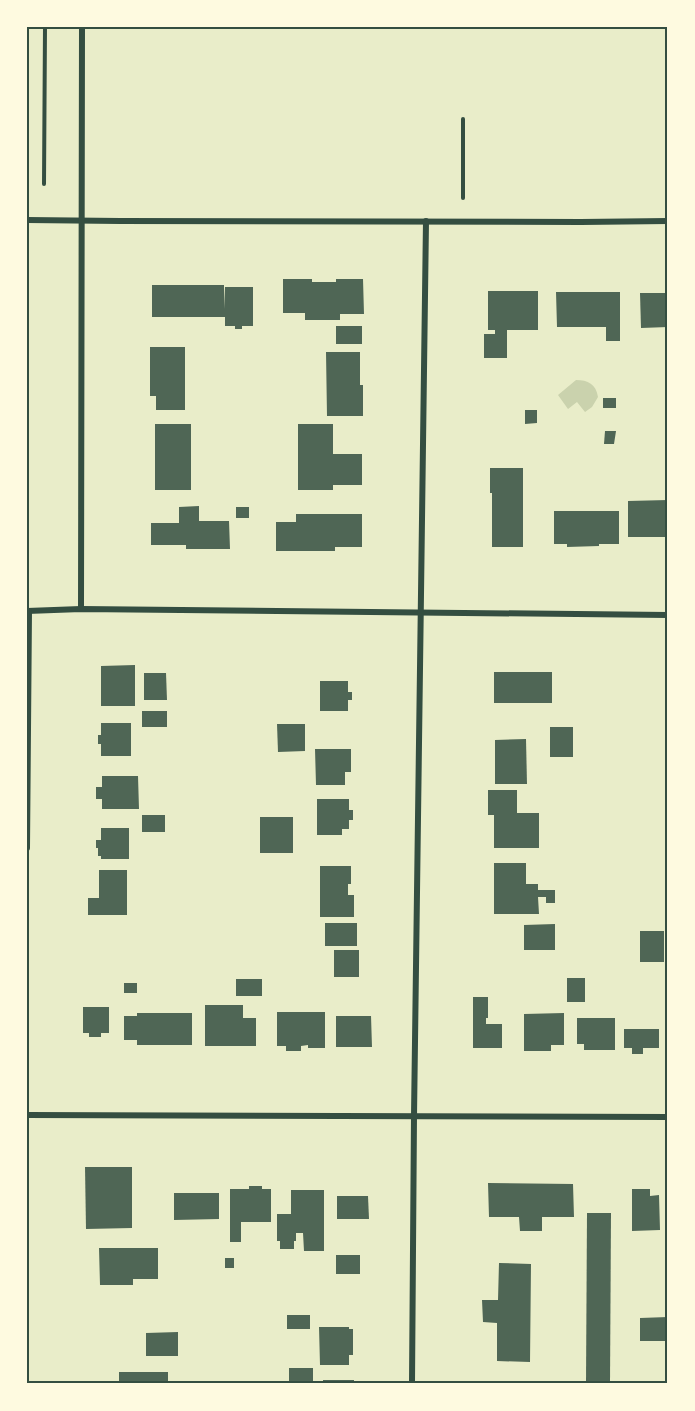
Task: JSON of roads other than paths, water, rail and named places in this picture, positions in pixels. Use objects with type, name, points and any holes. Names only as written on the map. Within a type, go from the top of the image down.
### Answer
[{"type":"street","points":[[81,609],[82,27]]},
{"type":"street","points":[[27,220],[668,221]]},
{"type":"street","points":[[412,1384],[426,221]]},
{"type":"street","points":[[27,848],[28,611],[81,609],[668,615]]},
{"type":"street","points":[[27,1115],[668,1117]]}]
